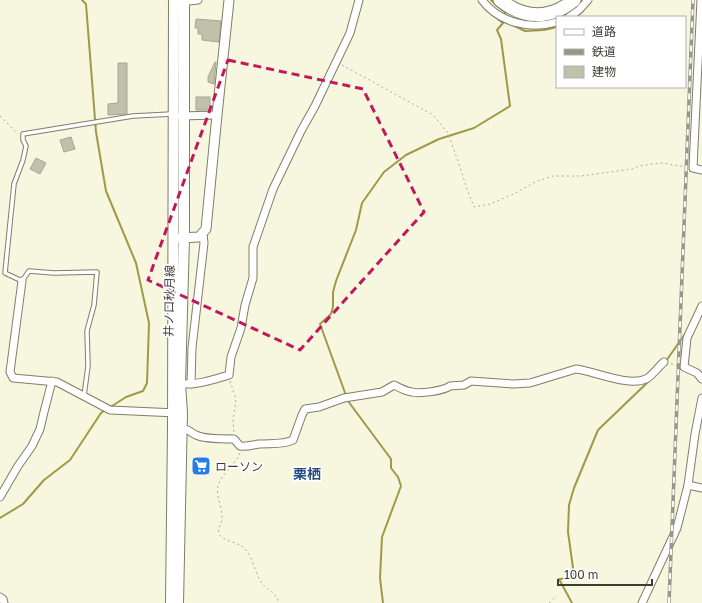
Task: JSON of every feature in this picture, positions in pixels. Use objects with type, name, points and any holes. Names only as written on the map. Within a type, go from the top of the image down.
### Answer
[{"type":"highway","points":[[500,0],[517,10],[534,15],[556,12],[574,0]]},
{"type":"highway","points":[[515,0],[526,5],[536,6],[547,6],[560,0]]},
{"type":"main road","name":"井ノ口秋月線","points":[[177,413],[180,384],[178,116],[179,1]]},
{"type":"main road","name":"井ノ口秋月線","points":[[178,603],[177,413],[179,238]]},
{"type":"main road","name":"井ノ口秋月線","points":[[171,603],[177,428]]},
{"type":"street","points":[[179,1],[198,0]]},
{"type":"street","points":[[179,238],[199,237],[206,229],[230,0]]},
{"type":"street","points":[[180,384],[206,382],[229,375],[231,357],[241,328],[245,305],[253,278],[253,247],[273,189],[337,62],[350,33],[359,0]]},
{"type":"street","points":[[482,0],[489,8],[498,14],[524,25],[541,26],[556,22]]},
{"type":"street","points":[[570,16],[579,10],[588,0]]},
{"type":"street","points":[[701,0],[693,168],[702,170]]},
{"type":"street","points":[[178,116],[217,115]]},
{"type":"street","points":[[191,384],[192,348],[204,244],[203,234]]},
{"type":"street","points":[[22,280],[10,372],[13,378],[57,382],[110,410],[177,413]]},
{"type":"street","points":[[702,306],[687,338],[684,367],[697,373],[702,379]]},
{"type":"street","points":[[177,428],[189,429],[196,436],[234,440],[240,446],[248,447],[258,444],[287,443],[293,440],[305,409],[319,407],[344,398],[382,392],[394,385],[408,391],[420,393],[446,389],[450,386],[464,385],[470,381],[513,384],[530,383],[576,369],[605,377],[635,382],[646,379],[664,362]]},
{"type":"street","points":[[0,496],[32,446],[40,429],[52,381]]},
{"type":"street","points":[[642,603],[674,537],[688,485],[698,435],[702,398]]},
{"type":"street","points":[[688,485],[702,488]]},
{"type":"street","points":[[0,597],[3,599],[4,603]]},
{"type":"lane","points":[[84,396],[88,366],[87,331],[94,305],[97,272],[54,273],[29,271],[22,280],[5,273],[14,184],[23,160],[26,146],[23,140],[23,134],[133,116],[178,116]]},
{"type":"path","points":[[337,62],[433,116],[448,133],[466,189],[474,207],[490,204],[514,194],[537,181],[553,176],[581,176],[632,169],[639,166],[661,163],[680,166]]},
{"type":"path","points":[[0,116],[23,140]]},
{"type":"path","points":[[664,362],[684,367]]},
{"type":"path","points":[[229,375],[236,399],[233,422],[234,440]]},
{"type":"path","points":[[240,446],[238,459],[219,482],[218,489],[222,520],[219,534],[223,538],[242,545],[247,551],[262,583],[274,592],[278,599],[277,603]]},
{"type":"path","points":[[549,603],[557,596]]},
{"type":"highlighted area","points":[[228,60],[363,89],[424,212],[300,350],[148,280]]},
{"type":"building","points":[[196,19],[221,21],[219,42],[202,40],[202,34],[198,34],[198,28],[195,28]]},
{"type":"building","points":[[215,62],[214,84],[208,82],[208,77]]},
{"type":"building","points":[[118,63],[127,63],[127,114],[108,115],[108,104],[118,103]]},
{"type":"building","points":[[196,97],[210,97],[210,110],[196,110]]},
{"type":"building","points":[[71,137],[75,149],[64,152],[60,140]]},
{"type":"building","points":[[36,158],[46,163],[40,174],[30,169]]},
{"type":"waterway","points":[[82,0],[86,4],[96,132],[106,191],[136,263],[149,323],[147,383],[143,391],[126,397],[109,408]]},
{"type":"waterway","points":[[491,0],[505,12],[504,16]]},
{"type":"waterway","points":[[577,16],[585,8]]},
{"type":"waterway","points":[[383,603],[380,578],[382,537],[401,486],[398,477],[391,468],[391,459],[348,401],[320,324],[331,314],[333,307],[333,292],[336,281],[356,230],[362,203],[384,172],[406,155],[439,139],[474,128],[510,106],[501,39],[497,30],[503,23],[494,16]]},
{"type":"waterway","points":[[508,23],[525,31],[544,30],[556,27]]},
{"type":"waterway","points":[[666,361],[685,334]]},
{"type":"waterway","points":[[572,603],[559,579],[573,578],[574,575],[568,532],[569,505],[574,488],[598,430],[650,380]]},
{"type":"waterway","points":[[0,518],[23,504],[44,480],[70,460],[101,413],[105,410]]},
{"type":"railway","points":[[669,603],[693,0]]},
{"type":"place","name":"ローソン","points":[[201,466]]},
{"type":"district","name":"栗栖","points":[[307,473]]}]
